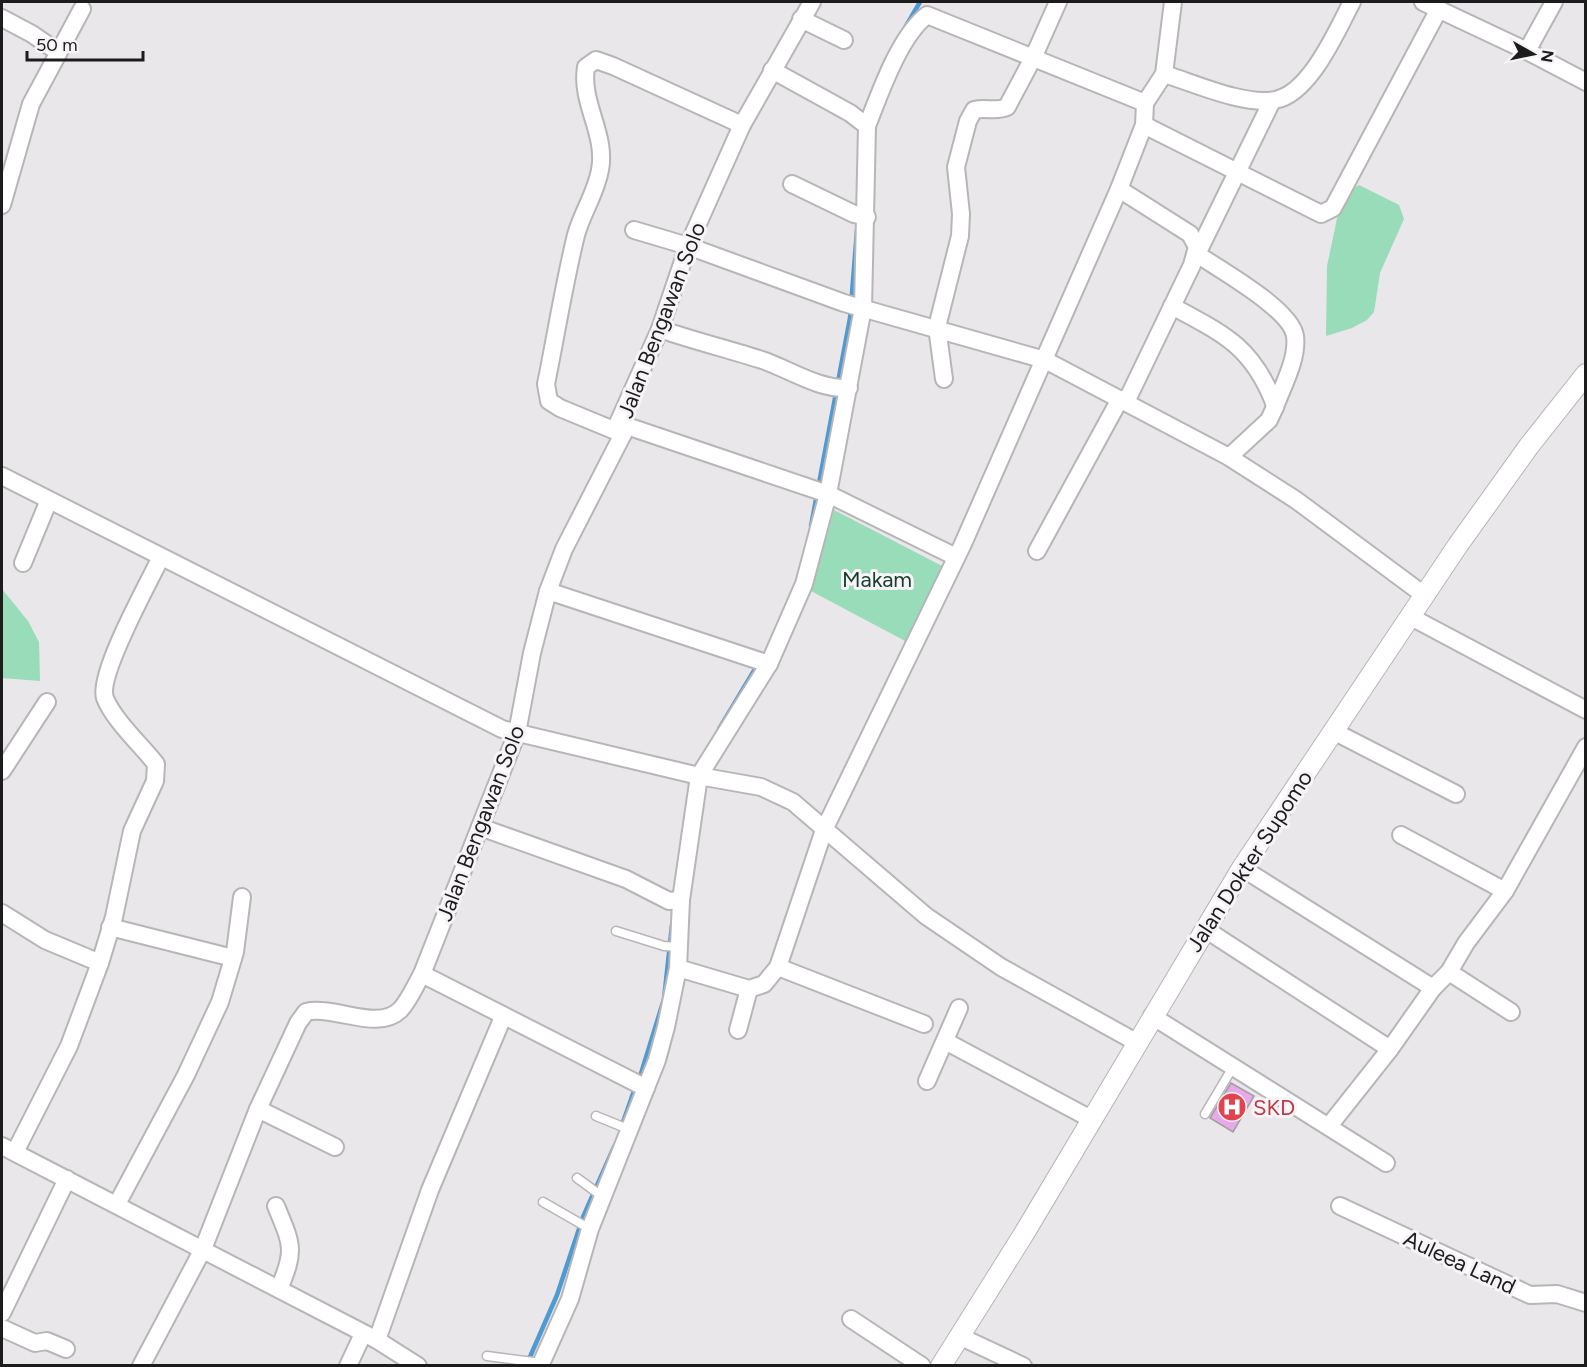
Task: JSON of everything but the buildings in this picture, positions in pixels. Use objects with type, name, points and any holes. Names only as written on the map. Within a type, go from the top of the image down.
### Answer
[{"type":"street","name":"Jalan Bengawan Solo","points":[[141,1365],[203,1249],[258,1110],[298,1023],[306,1012],[319,1008],[371,1019],[390,1018],[401,1009],[422,975],[517,733],[532,653],[548,591],[564,549],[620,429],[660,330],[688,246],[742,124],[812,2]]},
{"type":"street","points":[[944,379],[937,327],[960,236],[956,167],[968,121],[974,110],[984,107],[999,111],[1007,108],[1058,2]]},
{"type":"street","points":[[678,968],[749,989],[764,984],[778,967],[824,830],[956,557],[1119,189],[1144,125],[1145,103],[1164,74],[1172,2]]},
{"type":"street","points":[[1164,74],[1244,98],[1272,101],[1289,94],[1314,70],[1352,2]]},
{"type":"street","points":[[1423,2],[1527,51],[1586,82]]},
{"type":"street","points":[[1527,51],[1554,2]]},
{"type":"street","points":[[2,205],[28,113],[82,9]]},
{"type":"street","points":[[1144,125],[1237,174],[1321,214],[1328,212],[1333,208],[1439,9]]},
{"type":"street","points":[[536,1363],[570,1299],[583,1225],[640,1085],[666,1028],[678,968],[672,947],[676,901],[699,776],[764,662],[804,584],[841,388],[854,305],[867,126],[888,74],[908,39],[927,15],[1145,103]]},
{"type":"street","points":[[2,18],[23,28],[58,52]]},
{"type":"street","points":[[801,19],[844,40]]},
{"type":"street","points":[[742,124],[613,66],[596,60],[586,67],[584,82],[601,140],[600,171],[576,234],[546,384],[549,401],[560,408],[620,429],[820,491],[956,557]]},
{"type":"street","points":[[772,70],[850,113],[867,126]]},
{"type":"street","points":[[1037,551],[1123,400],[1172,306],[1272,101]]},
{"type":"street","points":[[792,184],[861,216]]},
{"type":"street","points":[[1119,189],[1190,234],[1195,241],[1197,254],[1272,306],[1291,323],[1295,337],[1293,361],[1269,420],[1229,457]]},
{"type":"street","points":[[634,230],[688,246],[854,305],[937,327],[1045,360],[1229,457],[1296,500],[1424,595]]},
{"type":"street","points":[[1172,306],[1229,337],[1237,344],[1252,359],[1275,407]]},
{"type":"street","points":[[660,330],[707,346],[762,360],[841,388]]},
{"type":"street","name":"Jalan Dokter Supomo","points":[[940,1365],[1025,1232],[1136,1042],[1242,868],[1412,617],[1424,595],[1529,446],[1586,375]]},
{"type":"street","points":[[2,476],[481,720],[517,733],[699,776],[761,787],[777,794],[793,802],[926,916],[1001,967],[1136,1042]]},
{"type":"street","points":[[23,563],[49,500]]},
{"type":"street","points":[[161,557],[114,655],[103,686],[110,707],[156,764],[158,769],[155,781],[132,831],[111,927],[69,1046],[8,1149],[279,1289],[418,1365]]},
{"type":"street","points":[[548,591],[764,662]]},
{"type":"street","points":[[1412,617],[1586,710]]},
{"type":"street","points":[[2,771],[46,702]]},
{"type":"street","points":[[1333,731],[1456,794]]},
{"type":"street","points":[[1329,1126],[1390,1049],[1433,988],[1449,972],[1466,944],[1505,891],[1584,754]]},
{"type":"street","points":[[480,827],[626,879],[676,901]]},
{"type":"street","points":[[1401,835],[1505,891]]},
{"type":"street","points":[[1242,868],[1433,988]]},
{"type":"street","points":[[117,1204],[186,1075],[220,1002],[233,958],[242,897]]},
{"type":"street","points":[[2,913],[45,940],[100,963]]},
{"type":"street","points":[[111,927],[233,958]]},
{"type":"street","points":[[1205,929],[1390,1049]]},
{"type":"street","points":[[778,967],[924,1024]]},
{"type":"street","points":[[1449,972],[1511,1012]]},
{"type":"street","points":[[422,975],[640,1085]]},
{"type":"street","points":[[738,1030],[749,989]]},
{"type":"street","points":[[927,1081],[959,1008]]},
{"type":"street","points":[[1152,1016],[1386,1163]]},
{"type":"street","points":[[348,1365],[370,1337],[503,1017]]},
{"type":"street","points":[[945,1041],[1091,1119]]},
{"type":"street","points":[[258,1110],[335,1147]]},
{"type":"street","points":[[2,1313],[67,1179]]},
{"type":"street","points":[[276,1206],[291,1245],[291,1262],[279,1289]]},
{"type":"street","name":"Auleea Land","points":[[1340,1206],[1530,1295],[1557,1294],[1584,1304]]},
{"type":"street","points":[[851,1319],[922,1365]]},
{"type":"street","points":[[2,1328],[35,1343],[47,1341],[66,1349]]},
{"type":"street","points":[[960,1336],[1023,1365]]},
{"type":"lane","points":[[616,931],[672,947]]},
{"type":"lane","points":[[1205,1114],[1233,1066]]},
{"type":"lane","points":[[596,1116],[623,1127]]},
{"type":"lane","points":[[577,1178],[597,1193]]},
{"type":"lane","points":[[543,1202],[583,1225]]},
{"type":"lane","points":[[487,1356],[536,1363]]},
{"type":"green space","points":[[1359,185],[1399,205],[1404,219],[1380,273],[1374,312],[1367,320],[1352,328],[1326,336],[1327,266],[1342,195]]},
{"type":"green space","name":"Makam","points":[[834,510],[946,568],[907,642],[811,591]]},
{"type":"green space","points":[[2,589],[28,621],[39,642],[40,681],[2,678]]},
{"type":"waterway","points":[[902,33],[920,2]]},
{"type":"waterway","points":[[811,526],[850,318],[857,230]]},
{"type":"waterway","points":[[719,729],[758,664]]},
{"type":"waterway","points":[[639,1080],[664,999],[672,925]]},
{"type":"waterway","points":[[621,1128],[635,1088]]},
{"type":"waterway","points":[[526,1366],[557,1295],[583,1217],[614,1147]]},
{"type":"place","name":"SKD","points":[[1232,1107]]}]
